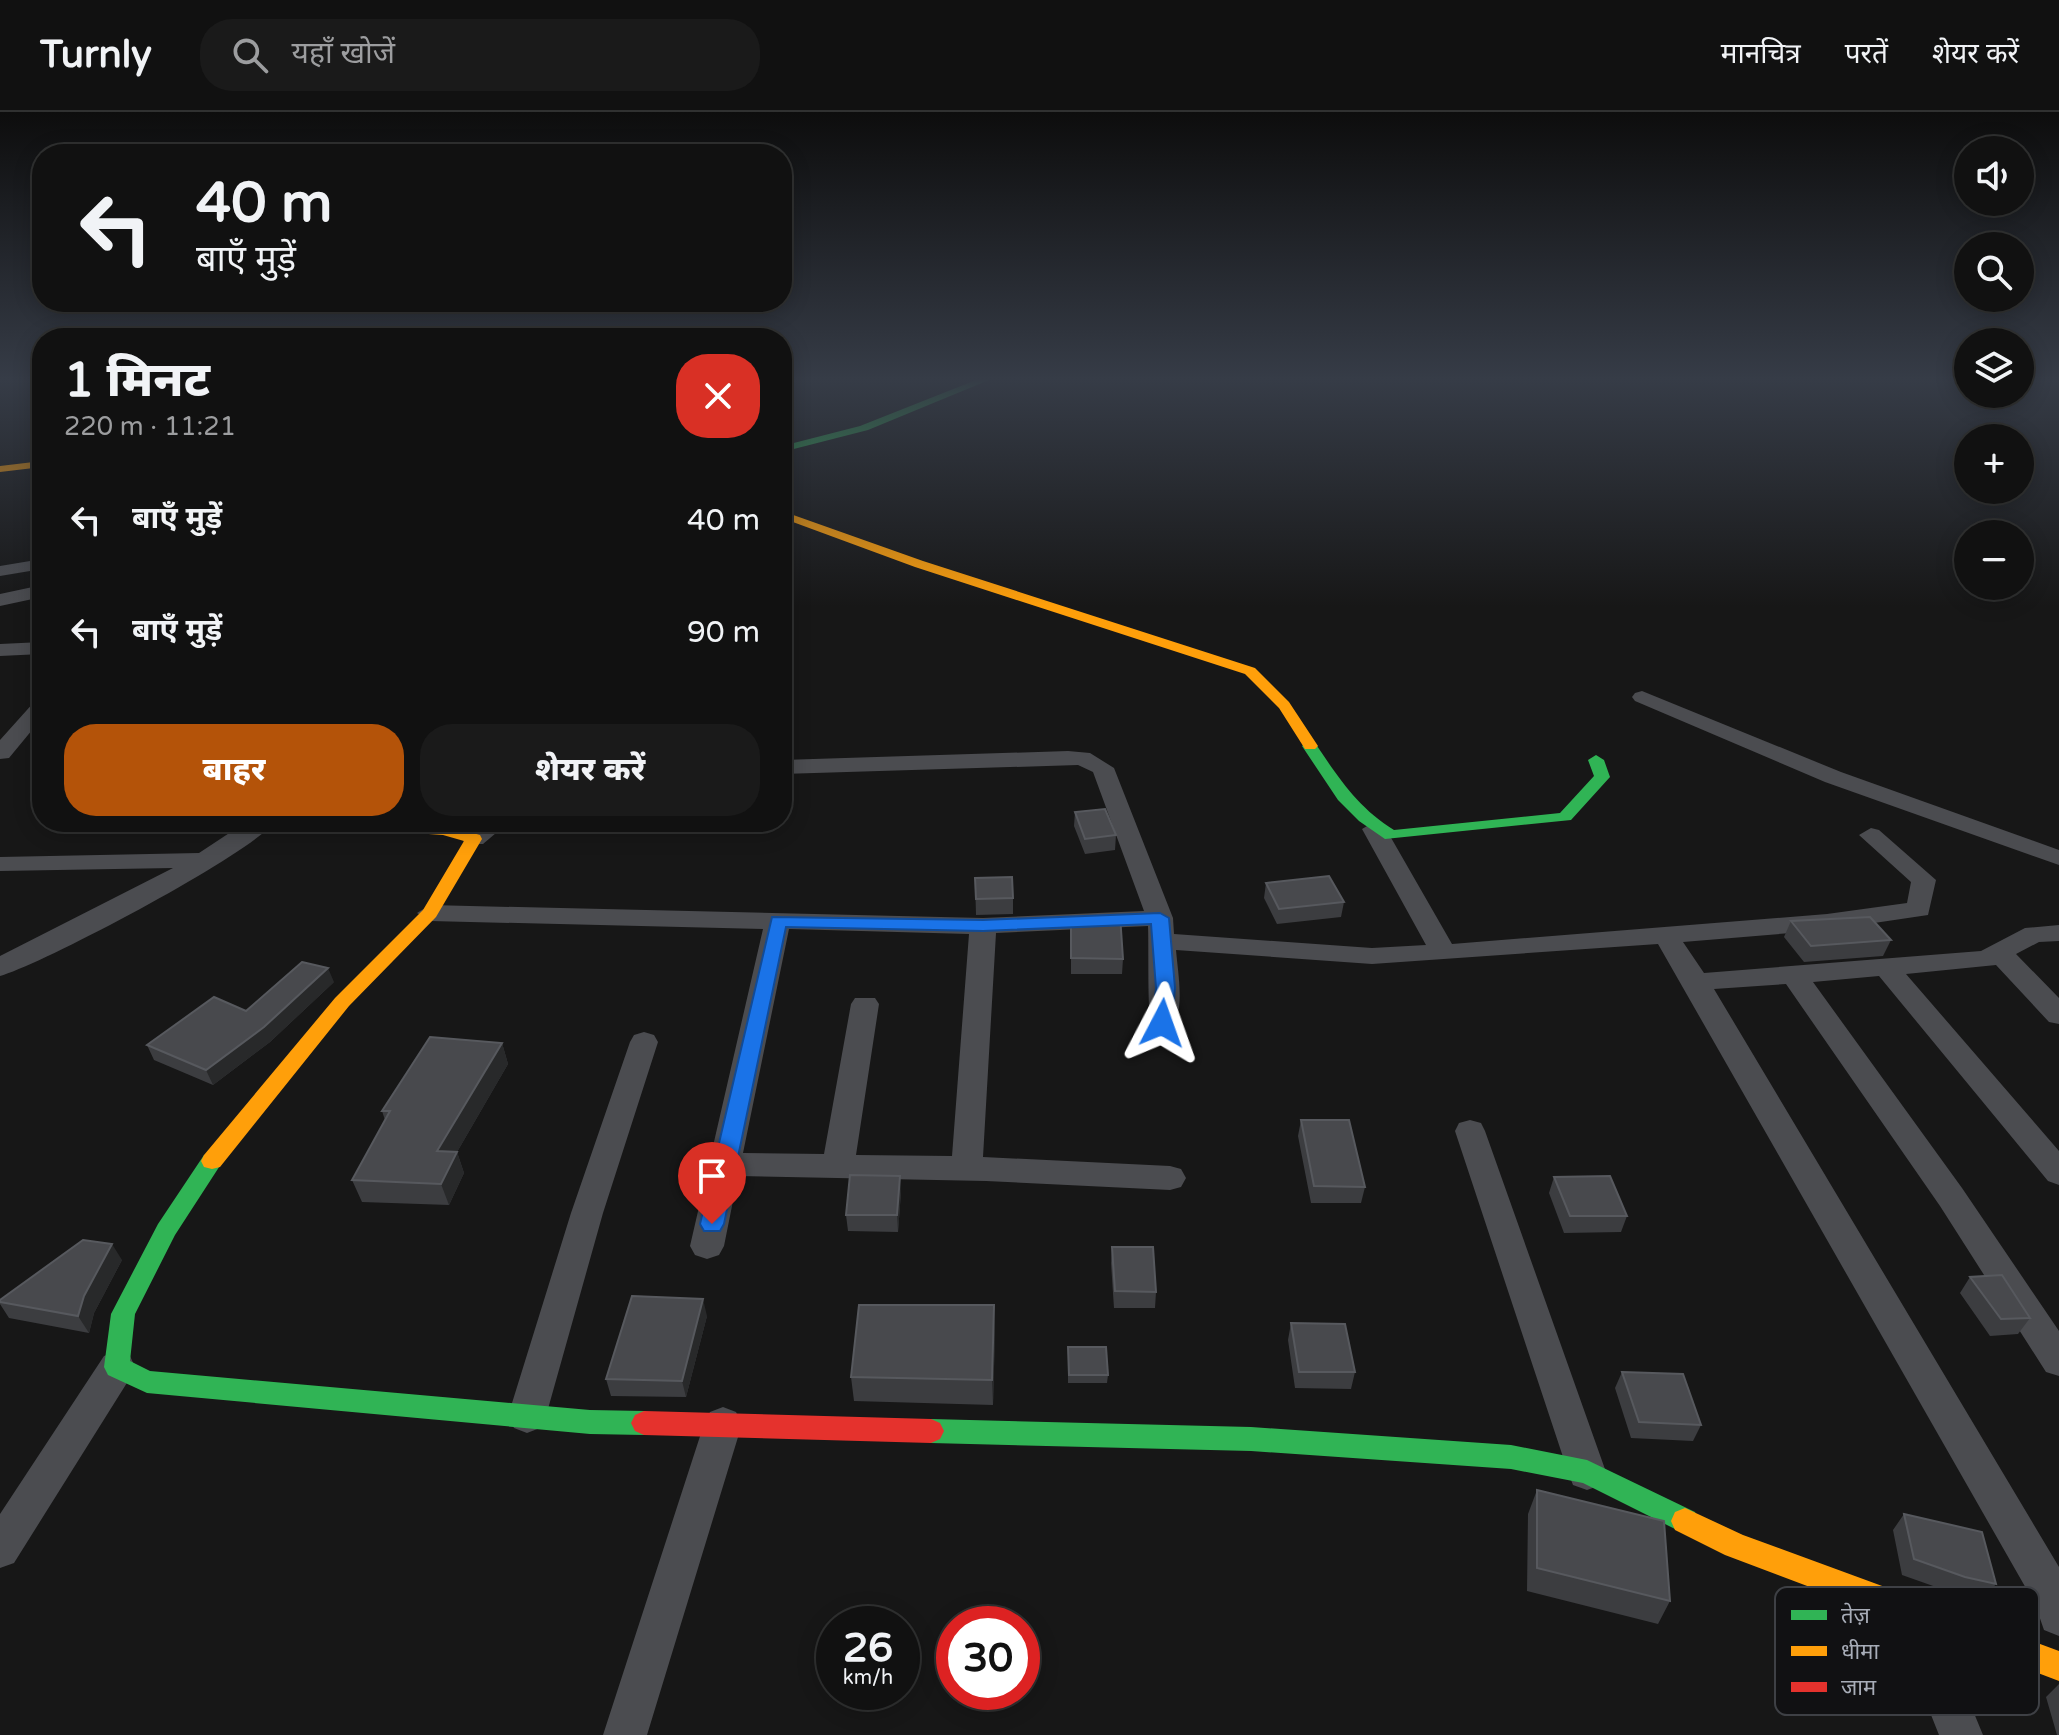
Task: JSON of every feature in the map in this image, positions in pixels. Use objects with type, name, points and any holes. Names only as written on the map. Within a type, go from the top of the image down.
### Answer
[{"type":"street","points":[[0,469],[32,465]]},
{"type":"street","points":[[792,518],[919,564],[1250,671],[1275,693],[1346,800],[1374,829],[1444,953]]},
{"type":"street","points":[[0,571],[32,566]]},
{"type":"street","points":[[0,600],[32,593]]},
{"type":"street","points":[[0,650],[32,648]]},
{"type":"street","points":[[1642,697],[1833,777],[2059,858]]},
{"type":"street","points":[[1,753],[32,717]]},
{"type":"street","points":[[792,767],[1068,758],[1094,762],[1103,768],[1117,798],[1161,930],[1165,988],[1162,1023]]},
{"type":"street","points":[[1374,829],[1391,835],[1565,817],[1602,777],[1596,760]]},
{"type":"street","points":[[0,967],[209,860],[248,832]]},
{"type":"street","points":[[451,832],[474,839]]},
{"type":"street","points":[[0,1549],[117,1367],[123,1314],[166,1230],[222,1146],[275,1088],[342,1002],[430,913],[474,839],[483,832]]},
{"type":"street","points":[[430,913],[1161,930],[1372,956],[1444,953],[1827,922],[1919,909],[1924,880],[1871,835]]},
{"type":"street","points":[[0,864],[209,860]]},
{"type":"street","points":[[707,1246],[778,921]]},
{"type":"street","points":[[967,1169],[983,926]]},
{"type":"street","points":[[1696,982],[1987,959],[2034,934],[2059,933]]},
{"type":"street","points":[[1665,935],[1696,982],[2053,1596],[2059,1615]]},
{"type":"street","points":[[1999,952],[2059,1015]]},
{"type":"street","points":[[1884,965],[2059,1173]]},
{"type":"street","points":[[1793,974],[1951,1197],[2059,1361]]},
{"type":"street","points":[[838,1166],[865,1004]]},
{"type":"street","points":[[527,1416],[587,1213],[644,1042]]},
{"type":"street","points":[[1470,1131],[1587,1472]]},
{"type":"street","points":[[725,1164],[967,1169],[1170,1178]]},
{"type":"street","points":[[117,1367],[147,1382],[527,1416],[1251,1439],[1511,1457],[1587,1472],[1735,1546],[1846,1587]]},
{"type":"street","points":[[625,1735],[723,1424]]},
{"type":"street","points":[[2039,1659],[2059,1666]]},
{"type":"street","points":[[1953,1715],[1961,1735]]},
{"type":"building","points":[[1105,809],[1116,835],[1085,839],[1075,812]]},
{"type":"building","points":[[1329,876],[1344,902],[1279,909],[1266,883]]},
{"type":"building","points":[[1012,877],[1013,898],[976,899],[975,878]]},
{"type":"building","points":[[1120,915],[1123,959],[1071,958],[1071,917]]},
{"type":"building","points":[[1870,917],[1891,940],[1811,946],[1791,921]]},
{"type":"building","points":[[302,962],[328,968],[264,1027],[206,1070],[147,1045],[214,997],[246,1011]]},
{"type":"building","points":[[430,1037],[502,1043],[437,1151],[457,1152],[441,1184],[352,1180],[390,1111],[382,1111]]},
{"type":"building","points":[[1301,1120],[1349,1120],[1365,1187],[1314,1186]]},
{"type":"building","points":[[850,1175],[900,1176],[897,1215],[846,1215]]},
{"type":"building","points":[[1610,1176],[1627,1216],[1570,1216],[1554,1177]]},
{"type":"building","points":[[83,1240],[112,1244],[84,1296],[78,1316],[0,1302],[0,1300]]},
{"type":"building","points":[[1112,1247],[1153,1247],[1156,1292],[1115,1291]]},
{"type":"building","points":[[2002,1275],[2030,1318],[2001,1319],[1970,1277]]},
{"type":"building","points":[[632,1296],[703,1299],[682,1381],[606,1379]]},
{"type":"building","points":[[859,1305],[994,1305],[992,1380],[851,1377]]},
{"type":"building","points":[[1291,1323],[1345,1324],[1355,1372],[1299,1372]]},
{"type":"building","points":[[1068,1347],[1106,1347],[1108,1375],[1069,1375]]},
{"type":"building","points":[[1622,1372],[1683,1374],[1701,1425],[1639,1422]]},
{"type":"building","points":[[1537,1490],[1664,1521],[1670,1601],[1537,1568]]},
{"type":"building","points":[[1904,1514],[1982,1532],[1996,1584],[1914,1559]]},
{"type":"traffic: fast","points":[[1310,746],[1326,773],[1354,808],[1391,835],[1565,817],[1602,777],[1596,760]]},
{"type":"traffic: fast","points":[[212,1161],[166,1230],[123,1314],[117,1367],[147,1382],[590,1422],[644,1423]]},
{"type":"traffic: fast","points":[[931,1431],[1251,1439],[1511,1457],[1587,1472],[1685,1521]]},
{"type":"traffic: slow","points":[[0,469],[32,465]]},
{"type":"traffic: slow","points":[[792,518],[919,564],[1250,671],[1284,705],[1310,746]]},
{"type":"traffic: slow","points":[[212,1161],[342,1002],[430,913],[474,839],[451,832]]},
{"type":"traffic: slow","points":[[1685,1521],[1735,1546],[1846,1587]]},
{"type":"traffic: slow","points":[[2039,1659],[2059,1666]]},
{"type":"traffic: jam","points":[[644,1423],[931,1431]]},
{"type":"route","points":[[712,1224],[778,921],[983,926],[1160,918],[1165,988],[1162,1023]]}]
